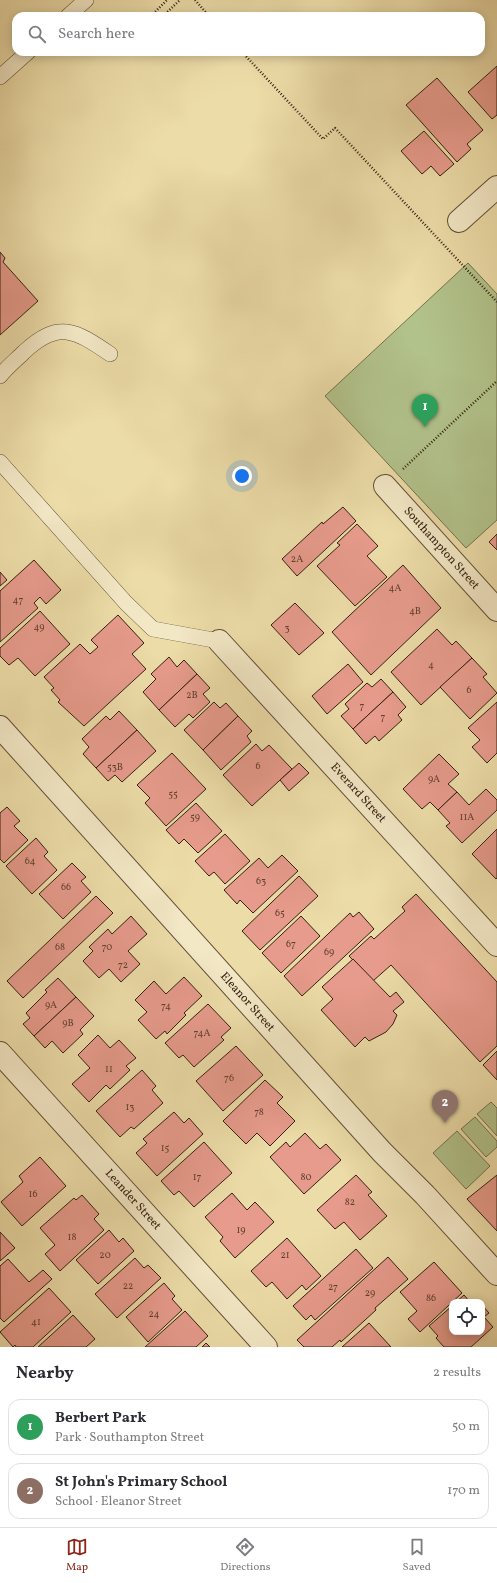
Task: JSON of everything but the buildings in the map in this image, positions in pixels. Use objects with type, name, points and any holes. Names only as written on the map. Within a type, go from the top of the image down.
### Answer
[{"type":"street","points":[[459,221],[497,188]]},
{"type":"street","name":"Southampton Street","points":[[385,486],[497,610]]},
{"type":"street","name":"Everard Street","points":[[219,641],[497,945]]},
{"type":"street","name":"Eleanor Street","points":[[0,727],[382,1152],[425,1195],[497,1274]]},
{"type":"street","name":"Leander Street","points":[[0,1053],[266,1347]]},
{"type":"lane","points":[[72,12],[86,0]]},
{"type":"lane","points":[[0,77],[24,56]]},
{"type":"lane","points":[[0,376],[33,344],[55,332],[78,335],[110,354]]},
{"type":"lane","points":[[0,462],[126,603],[153,630],[219,641]]},
{"type":"path","points":[[155,12],[167,0]]},
{"type":"path","points":[[167,12],[180,0]]},
{"type":"path","points":[[195,0],[206,12]]},
{"type":"path","points":[[246,56],[323,139],[335,128],[497,302]]},
{"type":"path","points":[[385,486],[497,381]]},
{"type":"green space","points":[[468,263],[497,294],[497,520],[466,548],[325,396]]},
{"type":"green space","points":[[491,1102],[497,1108],[497,1136],[477,1114]]},
{"type":"green space","points":[[475,1117],[497,1141],[497,1147],[486,1157],[461,1129]]},
{"type":"green space","points":[[457,1131],[490,1166],[466,1189],[433,1153]]},
{"type":"place","name":"Berbert Park","points":[[425,427]]},
{"type":"place","name":"St John's Primary School","points":[[445,1123]]}]
